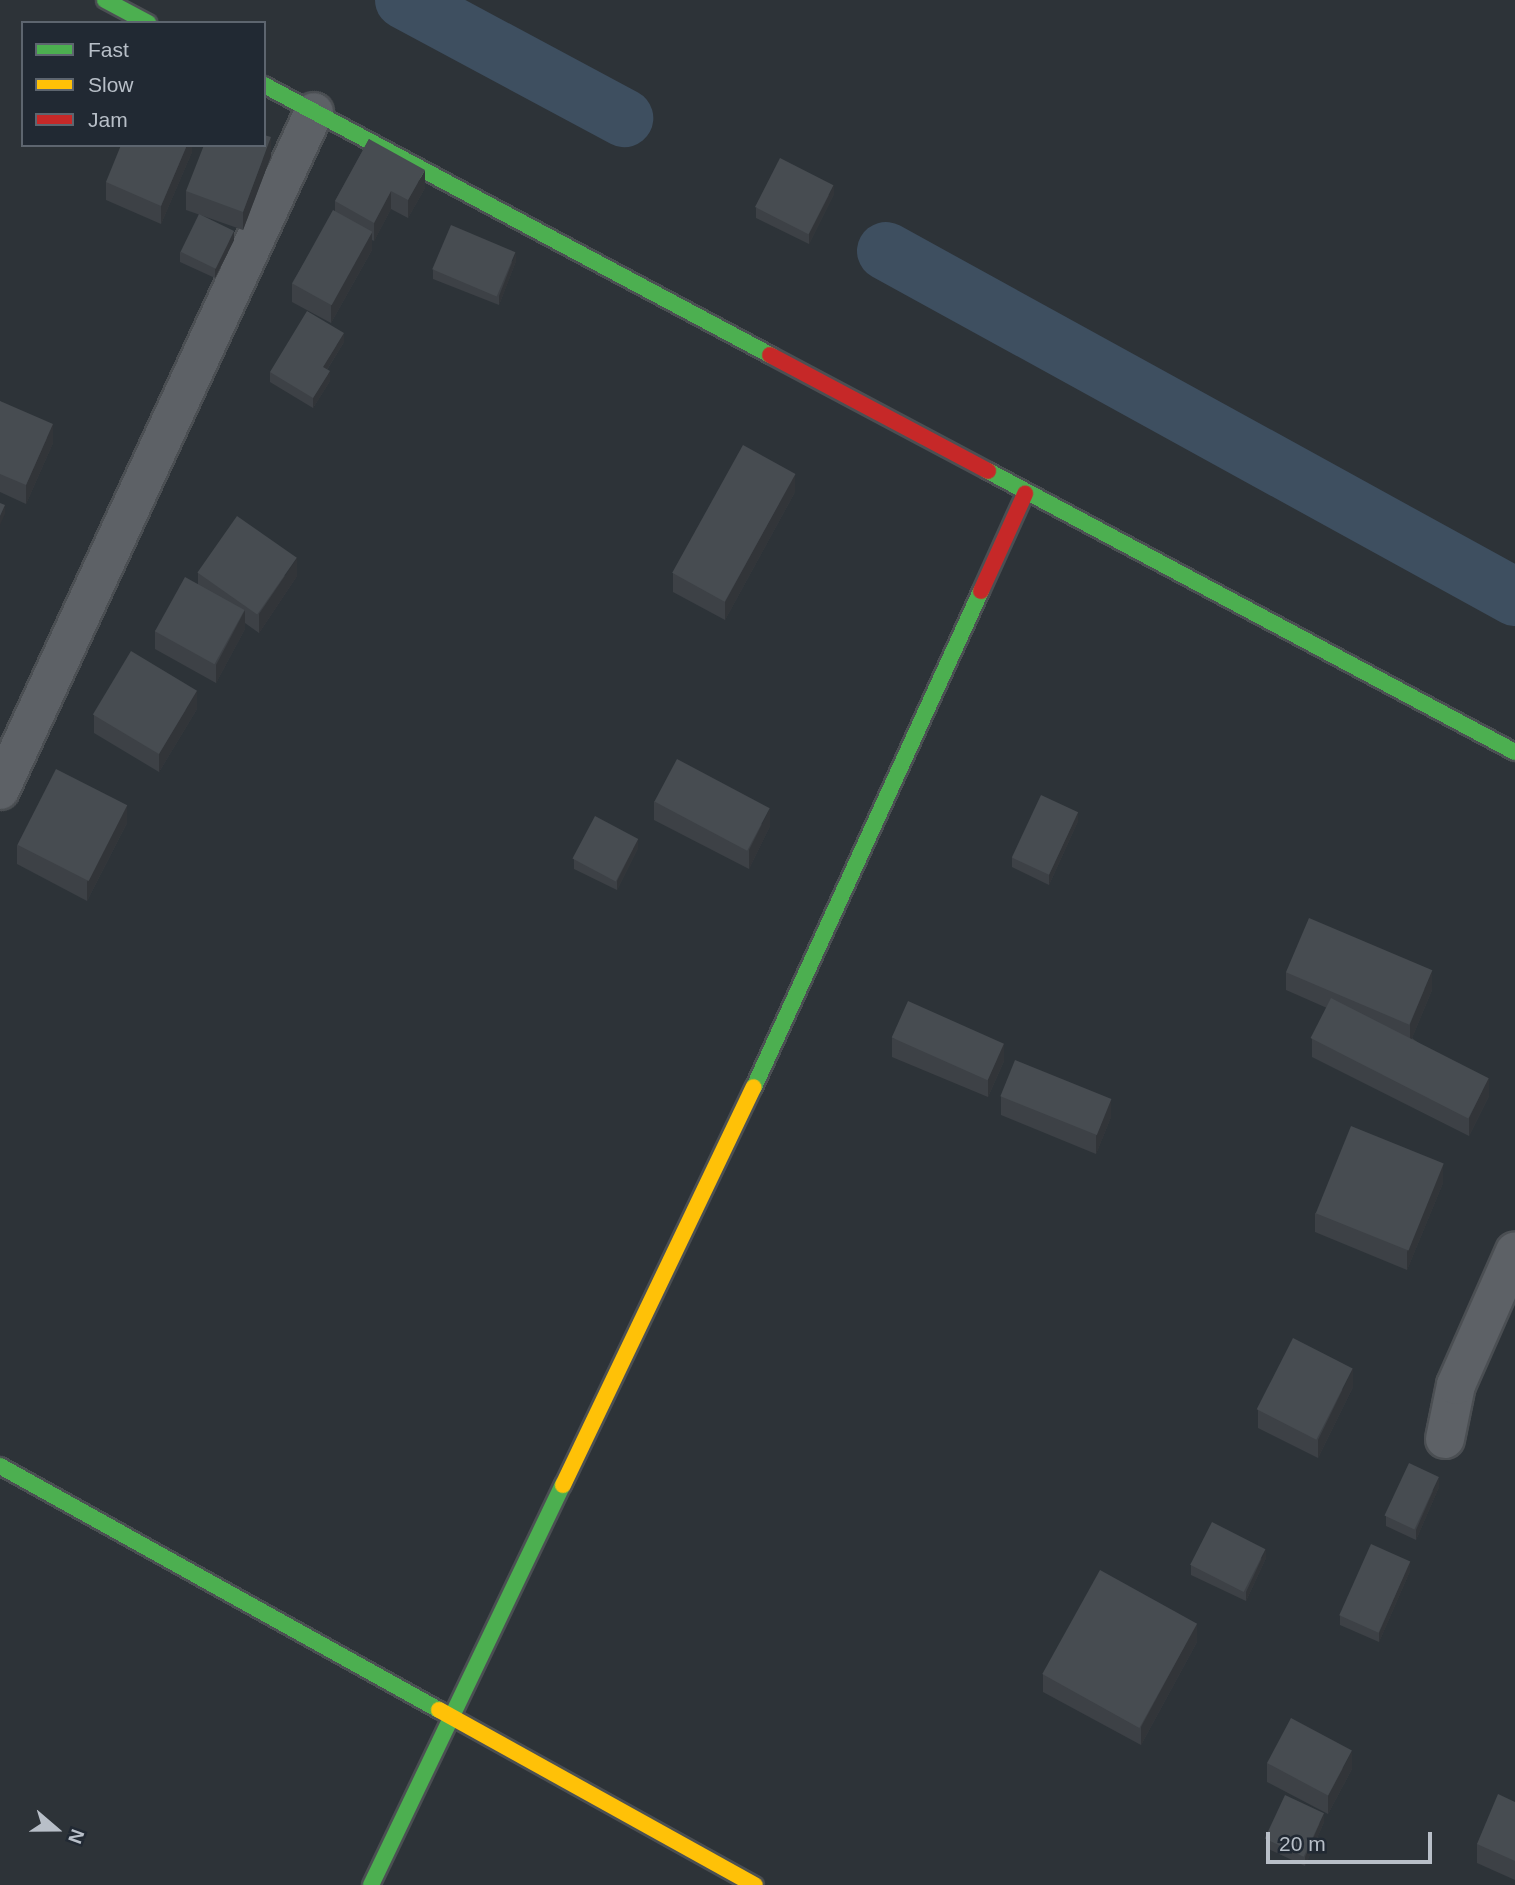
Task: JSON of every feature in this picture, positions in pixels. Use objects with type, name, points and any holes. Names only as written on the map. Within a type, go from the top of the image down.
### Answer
[{"type":"street","points":[[105,0],[144,21]]},
{"type":"street","points":[[266,87],[1515,752]]},
{"type":"street","points":[[0,790],[314,112]]},
{"type":"street","points":[[371,1885],[804,984],[1026,494]]},
{"type":"street","points":[[1445,1439],[1456,1385],[1515,1251]]},
{"type":"street","points":[[0,1466],[755,1885]]},
{"type":"building","points":[[266,136],[271,137],[243,212],[186,191],[203,147],[266,147]]},
{"type":"building","points":[[369,139],[425,170],[408,200],[391,191],[374,223],[335,201]]},
{"type":"building","points":[[120,147],[186,147],[161,206],[106,182]]},
{"type":"building","points":[[780,158],[833,185],[808,234],[755,207]]},
{"type":"building","points":[[333,210],[372,232],[332,305],[292,283]]},
{"type":"building","points":[[199,214],[234,231],[216,269],[181,252]]},
{"type":"building","points":[[451,225],[515,252],[497,297],[432,269]]},
{"type":"building","points":[[307,311],[344,333],[323,367],[330,371],[313,398],[270,372]]},
{"type":"building","points":[[0,401],[53,424],[26,485],[0,474]]},
{"type":"building","points":[[743,445],[795,474],[725,602],[672,573]]},
{"type":"building","points":[[0,503],[5,505],[0,516]]},
{"type":"building","points":[[237,516],[297,558],[257,614],[197,573]]},
{"type":"building","points":[[185,577],[244,610],[214,664],[155,631]]},
{"type":"building","points":[[131,651],[197,691],[159,754],[93,714]]},
{"type":"building","points":[[677,759],[770,808],[747,851],[654,801]]},
{"type":"building","points":[[56,769],[127,805],[89,881],[17,845]]},
{"type":"building","points":[[1041,795],[1078,812],[1049,875],[1012,858]]},
{"type":"building","points":[[595,816],[638,839],[616,881],[572,858]]},
{"type":"building","points":[[1309,918],[1432,970],[1409,1025],[1286,972]]},
{"type":"building","points":[[1331,998],[1489,1078],[1468,1118],[1311,1038]]},
{"type":"building","points":[[908,1001],[1004,1044],[988,1080],[892,1038]]},
{"type":"building","points":[[1015,1060],[1111,1099],[1097,1135],[1000,1096]]},
{"type":"building","points":[[1351,1126],[1444,1163],[1409,1251],[1316,1213]]},
{"type":"building","points":[[1293,1338],[1353,1368],[1316,1440],[1257,1409]]},
{"type":"building","points":[[1409,1463],[1439,1477],[1414,1530],[1384,1516]]},
{"type":"building","points":[[1212,1522],[1265,1549],[1244,1592],[1190,1565]]},
{"type":"building","points":[[1371,1544],[1410,1561],[1379,1633],[1339,1615]]},
{"type":"building","points":[[1100,1570],[1197,1624],[1139,1728],[1042,1674]]},
{"type":"building","points":[[1291,1718],[1352,1750],[1328,1795],[1267,1763]]},
{"type":"building","points":[[1498,1794],[1515,1802],[1515,1861],[1477,1844]]},
{"type":"building","points":[[1285,1795],[1324,1813],[1304,1857],[1265,1839]]},
{"type":"waterway","points":[[404,0],[624,118]]},
{"type":"waterway","points":[[886,251],[1515,597]]},
{"type":"traffic: fast","points":[[105,0],[144,21]]},
{"type":"traffic: fast","points":[[266,86],[770,355]]},
{"type":"traffic: fast","points":[[988,471],[1515,752]]},
{"type":"traffic: fast","points":[[754,1087],[981,591]]},
{"type":"traffic: fast","points":[[0,1466],[439,1710]]},
{"type":"traffic: fast","points":[[371,1885],[563,1485]]},
{"type":"traffic: slow","points":[[563,1485],[754,1087]]},
{"type":"traffic: slow","points":[[439,1710],[755,1885]]},
{"type":"traffic: jam","points":[[770,355],[988,471]]},
{"type":"traffic: jam","points":[[981,591],[1025,494]]}]
